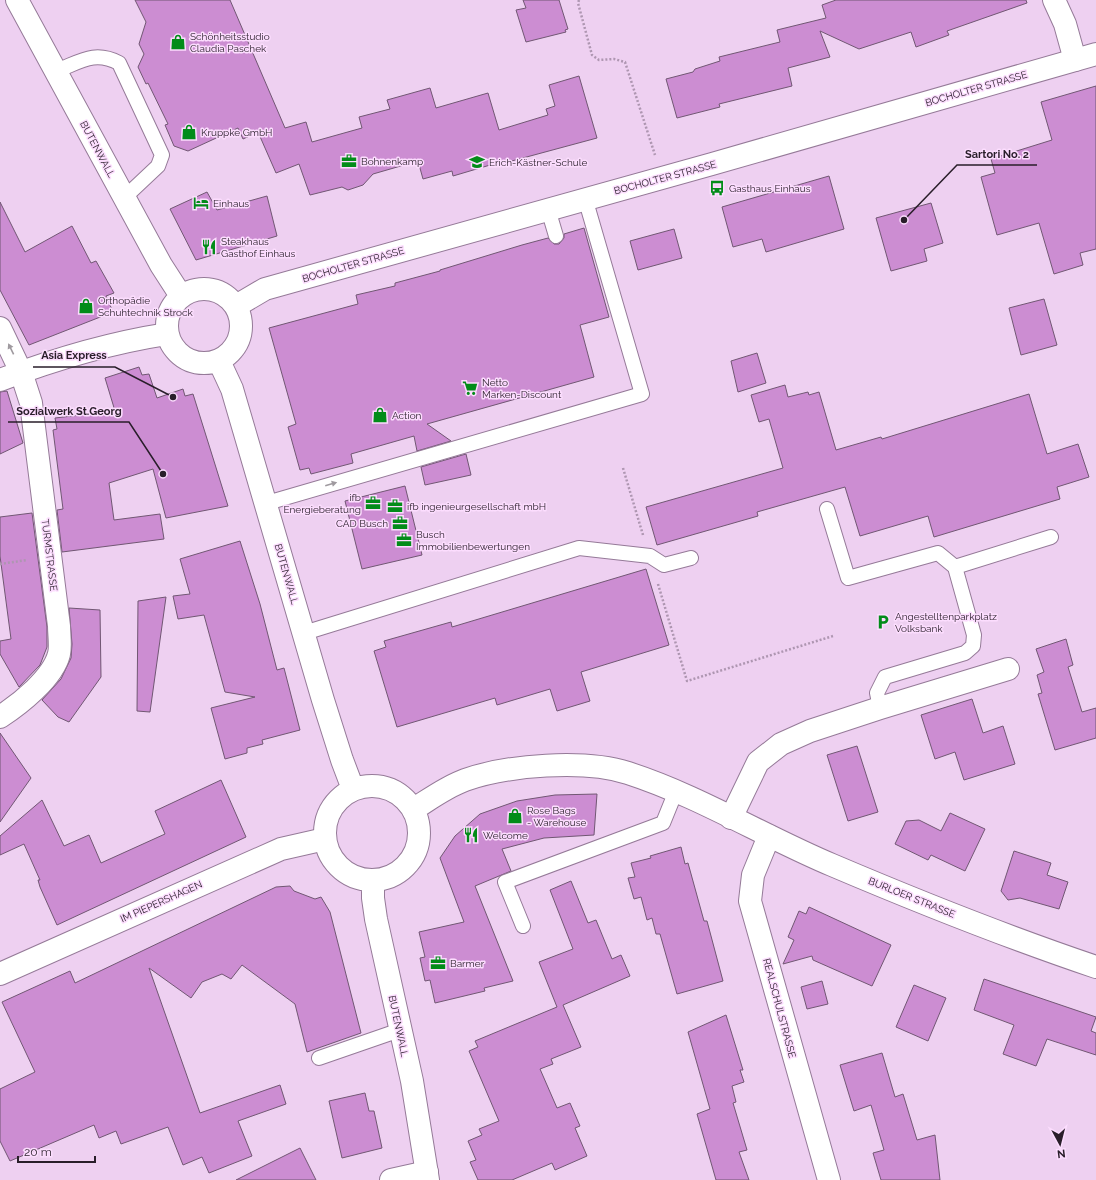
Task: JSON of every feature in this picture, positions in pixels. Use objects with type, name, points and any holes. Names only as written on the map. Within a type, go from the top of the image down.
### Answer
[{"type":"street","name":"BUTENWALL","points":[[18,0],[124,198],[161,265],[181,296]]},
{"type":"street","points":[[1054,0],[1065,24],[1075,60]]},
{"type":"street","name":"BOCHOLTER STRASSE","points":[[236,306],[266,289],[1096,54]]},
{"type":"street","points":[[200,288],[210,288],[229,298],[236,306],[241,318],[242,331],[238,343],[230,353],[219,361],[197,363],[187,359],[174,348],[167,334],[166,323],[168,313],[181,296],[200,288]]},
{"type":"street","name":"TURMSTRASSE","points":[[0,328],[21,372],[31,403],[59,626],[59,654],[45,679],[11,710],[0,717]]},
{"type":"street","points":[[0,380],[80,352],[126,340],[167,334]]},
{"type":"street","name":"BUTENWALL","points":[[219,361],[232,389],[267,503],[304,633],[340,752],[353,789]]},
{"type":"street","points":[[731,818],[758,762],[781,744],[810,731],[1008,669]]},
{"type":"street","name":"BURLOER STRASSE","points":[[414,809],[441,792],[465,780],[512,768],[567,766],[597,767],[626,772],[676,792],[832,865],[996,932],[1096,967]]},
{"type":"street","points":[[367,786],[389,788],[399,794],[414,809],[419,824],[419,840],[414,856],[404,868],[391,877],[373,880],[361,879],[348,874],[337,865],[329,853],[325,839],[325,826],[329,814],[335,803],[353,789],[367,786]]},
{"type":"street","name":"REALSCHULSTRASSE","points":[[769,836],[753,875],[750,901],[828,1180]]},
{"type":"street","name":"IM PIEPERSHAGEN","points":[[0,974],[281,849],[325,839]]},
{"type":"street","name":"BUTENWALL","points":[[373,880],[373,898],[376,919],[412,1081],[427,1176],[390,1180]]},
{"type":"lane","points":[[56,71],[91,57],[107,57],[119,63],[162,155],[158,166],[124,198]]},
{"type":"lane","points":[[267,503],[642,394],[585,198]]},
{"type":"lane","points":[[548,209],[556,236]]},
{"type":"lane","points":[[827,509],[848,578],[938,553],[955,567],[974,635],[973,646],[965,653],[885,677],[877,693],[880,708]]},
{"type":"lane","points":[[955,567],[1051,537]]},
{"type":"lane","points":[[304,633],[579,548],[650,556],[664,565],[691,558]]},
{"type":"lane","points":[[523,926],[505,882],[663,823],[676,792]]},
{"type":"lane","points":[[319,1058],[400,1030]]},
{"type":"path","points":[[579,0],[578,3],[592,55],[599,60],[625,62],[662,177]]},
{"type":"path","points":[[623,468],[687,681],[833,636]]},
{"type":"building","points":[[135,0],[230,0],[285,128],[306,122],[312,142],[362,128],[359,117],[390,109],[387,100],[430,88],[436,108],[488,93],[499,130],[548,115],[546,109],[555,106],[549,85],[579,76],[597,138],[508,162],[507,160],[453,176],[452,171],[423,179],[418,161],[373,174],[363,185],[348,190],[342,187],[310,195],[299,164],[276,173],[258,132],[243,139],[238,128],[188,151],[174,146],[165,125],[168,124],[148,83],[146,84],[138,67],[144,54],[139,44],[146,22]]},
{"type":"building","points":[[523,0],[559,0],[568,29],[565,30],[566,32],[526,42],[516,10],[526,8]]},
{"type":"building","points":[[836,0],[1026,0],[1027,3],[947,31],[949,35],[916,47],[911,32],[859,49],[820,31],[830,57],[788,68],[792,86],[719,104],[720,107],[677,118],[666,79],[693,72],[695,69],[720,61],[719,57],[780,42],[777,30],[826,18],[822,5]]},
{"type":"building","points":[[1096,86],[1096,249],[1080,253],[1083,265],[1054,274],[1039,223],[997,235],[981,177],[995,173],[991,159],[1052,140],[1041,102]]},
{"type":"building","points":[[829,176],[844,229],[766,252],[762,239],[733,247],[722,207]]},
{"type":"building","points":[[207,192],[217,210],[267,196],[277,236],[196,260],[170,209]]},
{"type":"building","points":[[0,202],[25,252],[72,226],[91,263],[96,261],[114,293],[106,296],[113,312],[29,345],[0,290]]},
{"type":"building","points":[[931,203],[943,243],[924,249],[927,261],[891,271],[876,218]]},
{"type":"building","points":[[584,228],[609,317],[580,325],[594,377],[427,424],[451,441],[417,451],[414,436],[351,454],[353,463],[311,474],[309,468],[300,470],[288,427],[296,424],[269,328],[358,304],[356,295],[395,286],[395,283],[440,271],[522,245],[548,238],[554,244],[559,244],[564,238],[564,234]]},
{"type":"building","points":[[674,229],[682,258],[638,270],[630,241]]},
{"type":"building","points":[[1044,299],[1057,345],[1021,355],[1009,308]]},
{"type":"building","points":[[757,353],[766,383],[738,392],[731,361]]},
{"type":"building","points":[[139,367],[142,375],[149,374],[157,398],[183,389],[185,396],[193,394],[228,506],[166,518],[153,469],[109,483],[114,520],[160,514],[164,539],[62,552],[57,510],[63,509],[53,430],[57,429],[55,418],[115,411],[105,378]]},
{"type":"building","points":[[785,385],[788,397],[808,392],[809,395],[819,392],[836,450],[881,437],[882,439],[1029,394],[1047,454],[1078,444],[1089,477],[1057,487],[1060,499],[934,537],[928,516],[860,536],[845,487],[757,512],[758,516],[657,545],[646,507],[783,468],[769,419],[759,422],[751,395]]},
{"type":"building","points":[[7,391],[23,443],[0,454],[0,392]]},
{"type":"building","points":[[466,454],[471,475],[425,485],[421,467]]},
{"type":"building","points":[[405,486],[422,555],[362,569],[345,501]]},
{"type":"building","points":[[32,513],[47,627],[47,647],[40,665],[19,687],[0,654],[0,641],[11,639],[0,556],[0,517]]},
{"type":"building","points":[[240,541],[260,604],[277,670],[284,668],[300,730],[262,740],[263,744],[247,748],[247,753],[225,759],[211,708],[255,697],[225,692],[204,615],[178,619],[173,596],[190,594],[180,559]]},
{"type":"building","points":[[646,569],[669,645],[581,672],[590,701],[557,711],[550,689],[497,705],[495,698],[397,727],[374,651],[386,647],[384,641],[451,622],[452,627]]},
{"type":"building","points":[[166,597],[150,712],[137,711],[138,601]]},
{"type":"building","points":[[69,608],[100,610],[101,677],[69,722],[58,717],[42,700],[61,679],[71,658],[72,644]]},
{"type":"building","points":[[1066,639],[1073,665],[1068,667],[1082,712],[1096,708],[1096,738],[1055,750],[1038,694],[1042,693],[1037,675],[1044,672],[1036,649]]},
{"type":"building","points":[[972,699],[983,733],[1003,726],[1015,764],[964,780],[955,752],[935,759],[921,715]]},
{"type":"building","points":[[0,733],[31,778],[0,822]]},
{"type":"building","points":[[857,746],[878,812],[848,821],[827,755]]},
{"type":"building","points":[[221,780],[246,837],[57,925],[40,887],[38,880],[40,880],[24,844],[0,855],[0,836],[42,800],[64,846],[89,835],[101,863],[165,834],[155,811]]},
{"type":"building","points":[[597,794],[594,835],[544,838],[502,849],[511,871],[475,886],[513,981],[484,988],[485,991],[435,1003],[430,980],[425,981],[420,958],[425,957],[419,932],[464,922],[440,858],[455,836],[480,814],[517,801],[555,795]]},
{"type":"building","points":[[950,813],[985,829],[965,871],[931,855],[928,860],[895,844],[906,821],[919,820],[941,831]]},
{"type":"building","points":[[681,847],[685,864],[688,863],[704,921],[707,921],[723,981],[677,994],[660,934],[656,934],[652,918],[647,920],[641,897],[634,899],[628,878],[635,877],[631,863],[651,858],[650,856]]},
{"type":"building","points":[[1014,851],[1051,863],[1047,875],[1068,882],[1059,909],[1020,898],[1008,900],[1001,891]]},
{"type":"building","points":[[571,881],[588,923],[596,920],[612,959],[621,955],[630,976],[563,1005],[581,1047],[551,1059],[553,1064],[540,1069],[557,1108],[570,1103],[580,1126],[575,1128],[587,1156],[555,1170],[552,1163],[512,1180],[478,1180],[470,1162],[476,1160],[468,1141],[482,1135],[479,1129],[499,1121],[469,1051],[478,1047],[475,1041],[557,1007],[539,962],[573,949],[550,890]]},
{"type":"building","points":[[290,886],[294,891],[315,899],[321,897],[330,912],[361,1033],[307,1052],[295,1004],[242,965],[231,979],[222,974],[202,982],[191,998],[149,968],[200,1113],[280,1085],[286,1104],[238,1121],[252,1156],[209,1173],[202,1157],[183,1165],[168,1127],[121,1144],[116,1131],[99,1138],[94,1125],[10,1161],[0,1141],[0,1089],[35,1072],[2,1002],[70,971],[75,983],[276,887]]},
{"type":"building","points":[[809,907],[891,945],[872,986],[813,960],[812,956],[783,964],[794,940],[788,937],[799,911],[806,914]]},
{"type":"building","points":[[984,979],[1096,1017],[1091,1031],[1096,1033],[1096,1055],[1047,1039],[1036,1066],[1003,1054],[1014,1025],[974,1010]]},
{"type":"building","points":[[822,981],[828,1004],[807,1009],[801,987]]},
{"type":"building","points":[[914,985],[946,998],[928,1041],[896,1027]]},
{"type":"building","points":[[726,1015],[743,1070],[740,1070],[744,1082],[732,1086],[736,1102],[733,1103],[747,1150],[739,1152],[749,1180],[716,1180],[697,1114],[710,1109],[688,1032]]},
{"type":"building","points":[[882,1053],[895,1097],[903,1094],[917,1140],[935,1135],[940,1180],[881,1180],[873,1153],[884,1150],[871,1105],[854,1111],[840,1065]]},
{"type":"building","points":[[365,1093],[369,1111],[374,1111],[382,1148],[342,1158],[329,1101]]},
{"type":"building","points":[[300,1148],[316,1180],[236,1180]]},
{"type":"place","name":"Schönheitsstudio Claudia Paschek","points":[[178,42]]},
{"type":"place","name":"Kruppke GmbH","points":[[189,132]]},
{"type":"place","name":"Bohnenkamp","points":[[349,161]]},
{"type":"place","name":"Erich-Kästner-Schule","points":[[477,162]]},
{"type":"place","name":"Gasthaus Einhaus","points":[[717,188]]},
{"type":"place","name":"Einhaus","points":[[201,203]]},
{"type":"place","name":"Sartori No. 2","points":[[904,220]]},
{"type":"place","name":"Steakhaus Gasthof Einhaus","points":[[209,247]]},
{"type":"place","name":"Orthopädie Schuhtechnik Strock","points":[[86,306]]},
{"type":"place","name":"Netto Marken-Discount","points":[[470,388]]},
{"type":"place","name":"Asia Express","points":[[173,397]]},
{"type":"place","name":"Action","points":[[380,415]]},
{"type":"place","name":"Sozialwerk St.Georg","points":[[163,474]]},
{"type":"place","name":"ifb Energieberatung","points":[[373,503]]},
{"type":"place","name":"ifb ingenieurgesellschaft mbH","points":[[395,506]]},
{"type":"place","name":"CAD Busch","points":[[400,523]]},
{"type":"place","name":"Busch Immobilienbewertungen","points":[[404,540]]},
{"type":"place","name":"Angestelltenparkplatz Volksbank","points":[[883,622]]},
{"type":"place","name":"Rose Bags - Warehouse","points":[[515,816]]},
{"type":"place","name":"Welcome","points":[[471,835]]},
{"type":"place","name":"Barmer","points":[[438,963]]}]
